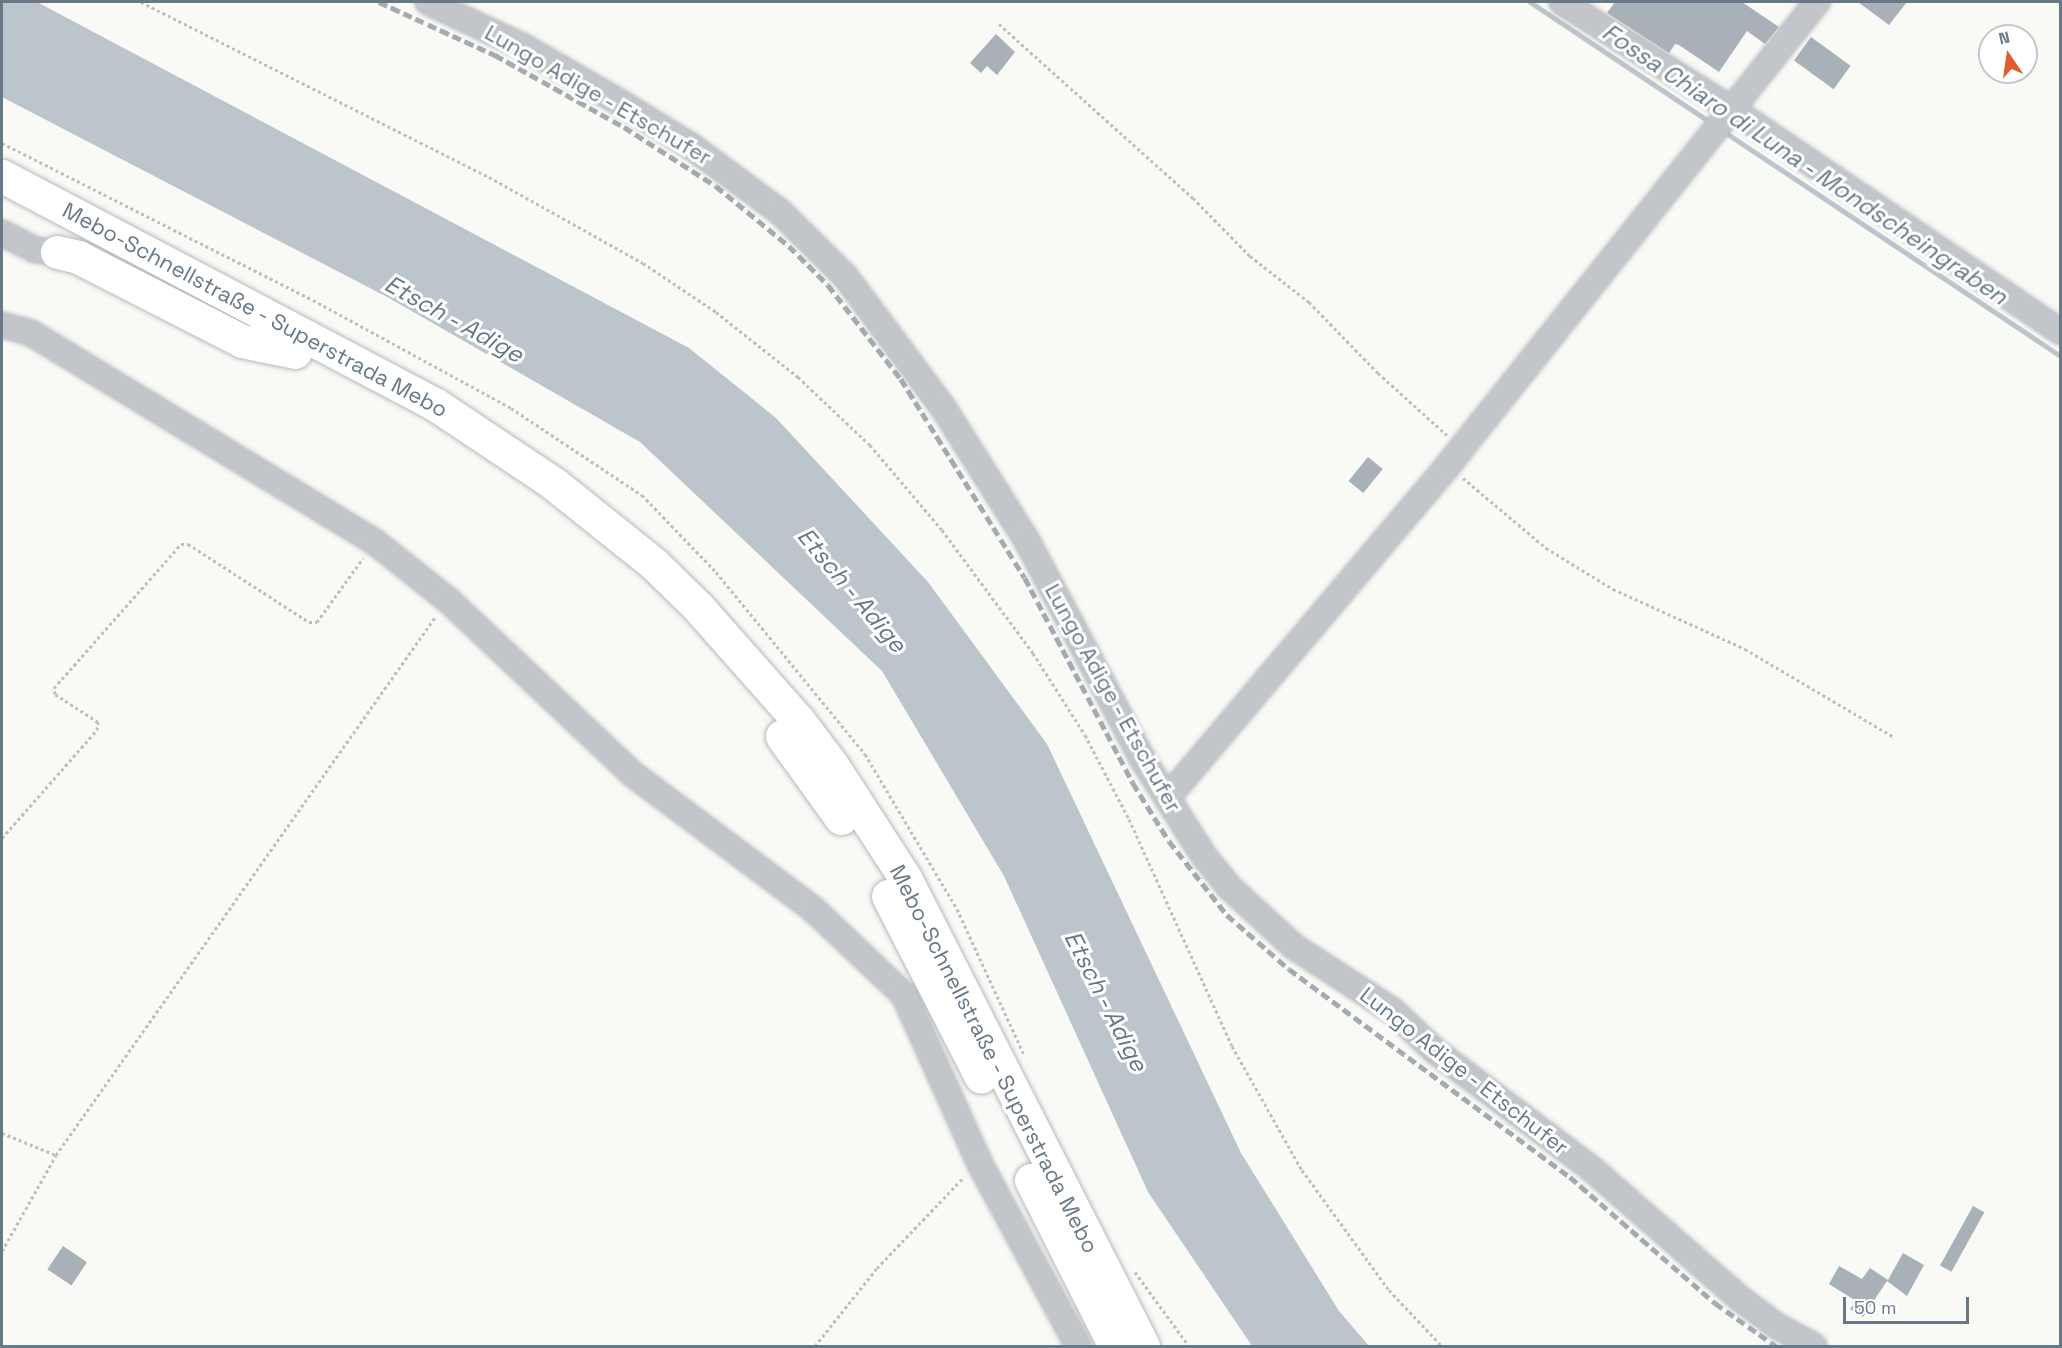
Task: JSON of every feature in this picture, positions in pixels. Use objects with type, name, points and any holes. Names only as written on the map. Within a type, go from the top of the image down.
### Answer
[{"type":"highway","name":"Mebo-Schnellstraße - Superstrada Mebo","points":[[2,176],[436,405],[553,483],[654,564],[698,607],[749,661],[812,738],[904,878],[1143,1347]]},
{"type":"highway","name":"Mebo-Schnellstraße - Superstrada Mebo","points":[[2,201],[295,352],[467,450],[543,503],[625,568],[737,681],[792,749],[876,872],[1115,1347]]},
{"type":"highway","points":[[57,252],[91,263],[242,341],[295,352]]},
{"type":"street","name":"Lungo Adige - Etschufer","points":[[428,2],[522,46],[691,146],[779,211],[845,276],[914,364],[1026,539],[1127,733],[1204,856],[1260,919],[1324,969],[1364,990],[1393,1011],[1434,1050],[1593,1170],[1739,1298],[1777,1326],[1814,1347]]},
{"type":"street","points":[[1562,2],[1733,110],[2061,331]]},
{"type":"street","points":[[1168,798],[1456,455],[1817,2]]},
{"type":"street","points":[[2,233],[35,250],[57,252]]},
{"type":"street","points":[[2,325],[31,333],[375,542],[448,600],[634,775],[813,909],[904,995],[980,1164],[1078,1347]]},
{"type":"path","points":[[141,2],[489,177],[643,263],[716,312],[798,377],[870,445],[942,530],[1033,653],[1085,735],[1129,819],[1232,1046],[1302,1170],[1389,1290],[1442,1347]]},
{"type":"path","points":[[999,24],[1193,198],[1250,256],[1309,302],[1432,424],[1456,455],[1546,548],[1612,589],[1745,649],[1894,737]]},
{"type":"path","points":[[2,143],[313,300],[512,408],[642,495],[716,572],[865,754],[957,909],[1029,1065]]},
{"type":"path","points":[[2,837],[97,730],[98,722],[55,694],[54,688],[181,544],[188,544],[309,622],[317,622],[375,542]]},
{"type":"path","points":[[2,1251],[56,1155],[327,766],[448,600]]},
{"type":"path","points":[[2,1133],[56,1155]]},
{"type":"path","points":[[815,1347],[877,1268],[980,1164]]},
{"type":"path","points":[[1133,1269],[1189,1347]]},
{"type":"water","name":"Etsch - Adige","points":[[2,2],[37,2],[689,348],[776,418],[928,582],[1047,744],[1241,1153],[1339,1311],[1369,1346],[1252,1346],[1148,1192],[1004,876],[882,671],[640,442],[389,298],[2,97]]},
{"type":"building","points":[[1615,2],[1742,2],[1779,27],[1765,44],[1747,31],[1719,72],[1679,45],[1675,44],[1669,53],[1607,13]]},
{"type":"building","points":[[1858,2],[1907,2],[1889,25]]},
{"type":"building","points":[[996,34],[1015,52],[997,75],[987,66],[981,73],[970,63]]},
{"type":"building","points":[[1811,37],[1851,66],[1834,89],[1794,60]]},
{"type":"building","points":[[1368,457],[1383,469],[1363,493],[1348,481]]},
{"type":"building","points":[[1973,1206],[1984,1212],[1951,1272],[1940,1265]]},
{"type":"building","points":[[63,1246],[87,1262],[71,1285],[47,1269]]},
{"type":"building","points":[[1903,1253],[1924,1265],[1907,1296],[1887,1281],[1863,1317],[1850,1309],[1856,1301],[1829,1284],[1839,1266],[1862,1279],[1870,1268],[1888,1280]]},
{"type":"waterway","name":"Fossa Chiaro di Luna - Mondscheingraben","points":[[1530,2],[1713,124]]},
{"type":"waterway","name":"Fossa Chiaro di Luna - Mondscheingraben","points":[[1723,131],[2060,356]]},
{"type":"railway","points":[[379,2],[495,55],[624,127],[716,186],[789,246],[828,285],[901,379],[1025,578],[1133,783],[1169,841],[1227,915],[1289,969],[1570,1177],[1715,1303],[1776,1346]]}]
